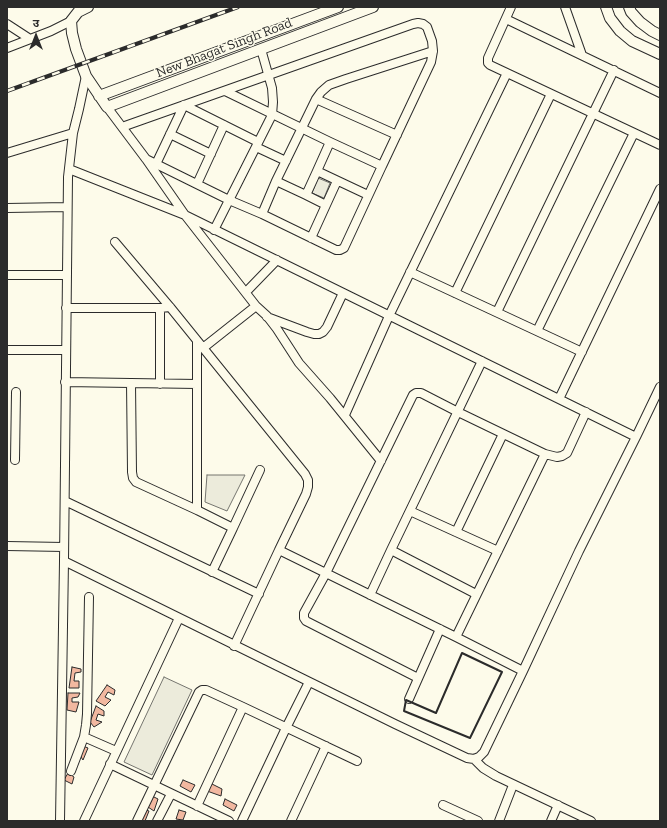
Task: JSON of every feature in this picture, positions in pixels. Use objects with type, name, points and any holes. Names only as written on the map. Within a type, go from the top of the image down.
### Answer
[{"type":"street","points":[[7,48],[51,31],[71,21],[78,12],[88,7]]},
{"type":"street","name":"New Bhagat Singh Road","points":[[98,96],[338,7]]},
{"type":"street","name":"New Bhagat Singh Road","points":[[107,108],[372,7]]},
{"type":"street","points":[[511,7],[488,58],[488,63],[490,65],[660,145]]},
{"type":"street","points":[[565,7],[582,55]]},
{"type":"street","points":[[606,7],[610,18],[620,31],[632,41],[660,54]]},
{"type":"street","points":[[629,7],[640,22],[660,35]]},
{"type":"street","points":[[506,19],[660,93]]},
{"type":"street","points":[[71,21],[76,49],[86,76],[98,96],[146,159],[185,215],[256,306],[267,316],[277,329],[299,363],[345,415],[381,461]]},
{"type":"street","points":[[122,127],[418,23],[427,27],[432,41],[433,51],[431,62],[344,248],[340,250],[336,250],[262,214],[229,200],[146,159]]},
{"type":"street","points":[[7,24],[30,39]]},
{"type":"street","points":[[214,230],[272,114],[272,88],[261,49]]},
{"type":"street","points":[[262,214],[276,181],[316,99],[321,92],[329,85],[433,51]]},
{"type":"street","points":[[497,312],[614,70]]},
{"type":"street","points":[[345,415],[389,316],[507,73]]},
{"type":"street","points":[[60,821],[65,501],[67,207],[73,133],[86,76]]},
{"type":"street","points":[[225,91],[382,166]]},
{"type":"street","points":[[455,292],[551,94]]},
{"type":"street","points":[[316,99],[397,135]]},
{"type":"street","points":[[184,106],[224,125],[286,161]]},
{"type":"street","points":[[156,164],[184,106]]},
{"type":"street","points":[[197,184],[224,125]]},
{"type":"street","points":[[7,153],[73,133]]},
{"type":"street","points":[[538,331],[634,133]]},
{"type":"street","points":[[170,134],[211,154]]},
{"type":"street","points":[[306,195],[330,142]]},
{"type":"street","points":[[69,169],[185,215],[636,437]]},
{"type":"street","points":[[317,171],[368,195]]},
{"type":"street","points":[[276,181],[326,205]]},
{"type":"street","points":[[311,238],[337,181]]},
{"type":"street","points":[[559,399],[660,190]]},
{"type":"street","points":[[7,208],[67,207]]},
{"type":"street","points":[[115,242],[197,340],[305,474],[308,480],[306,494],[234,646]]},
{"type":"street","points":[[246,292],[277,260]]},
{"type":"street","points":[[410,272],[582,352]]},
{"type":"street","points":[[7,275],[66,275]]},
{"type":"street","points":[[267,316],[307,332],[319,334],[327,327],[343,293]]},
{"type":"street","points":[[203,348],[256,306]]},
{"type":"street","points":[[66,308],[170,307]]},
{"type":"street","points":[[160,308],[160,384]]},
{"type":"street","points":[[197,340],[197,510]]},
{"type":"street","points":[[7,350],[66,350]]},
{"type":"street","points":[[370,594],[482,361]]},
{"type":"street","points":[[65,382],[197,384]]},
{"type":"street","points":[[131,383],[132,478],[136,482],[233,528]]},
{"type":"street","points":[[64,562],[394,724],[467,758],[474,759],[479,757],[484,752],[579,551],[660,386]]},
{"type":"street","points":[[15,460],[16,392]]},
{"type":"street","points":[[418,678],[306,621],[304,618],[304,613],[326,573],[413,395],[416,393],[421,393],[545,454],[557,457],[567,453],[586,412]]},
{"type":"street","points":[[7,423],[16,423]]},
{"type":"street","points":[[456,532],[503,434]]},
{"type":"street","points":[[456,637],[545,454]]},
{"type":"street","points":[[212,572],[260,470]]},
{"type":"street","points":[[65,501],[258,594]]},
{"type":"street","points":[[410,510],[498,551]]},
{"type":"street","points":[[7,546],[64,546]]},
{"type":"street","points":[[279,550],[523,671]]},
{"type":"street","points":[[391,550],[476,594]]},
{"type":"street","points":[[71,771],[84,736],[87,714],[89,597]]},
{"type":"street","points":[[84,821],[179,618]]},
{"type":"street","points":[[408,699],[440,629]]},
{"type":"street","points":[[242,821],[309,682]]},
{"type":"street","points":[[137,821],[199,692],[202,690],[206,690],[357,761]]},
{"type":"street","points":[[197,806],[243,707]]},
{"type":"street","points":[[84,736],[116,751]]},
{"type":"street","points":[[291,821],[326,746]]},
{"type":"street","points":[[474,759],[483,768],[496,776],[591,821]]},
{"type":"street","points":[[110,764],[229,821]]},
{"type":"street","points":[[499,821],[513,785]]},
{"type":"street","points":[[157,821],[171,794]]},
{"type":"street","points":[[443,805],[478,821]]},
{"type":"street","points":[[551,821],[558,805]]},
{"type":"shaded area","points":[[318,178],[330,183],[324,198],[312,193]]},
{"type":"shaded area","points":[[207,475],[245,475],[227,511],[205,502]]},
{"type":"shaded area","points":[[164,677],[192,690],[152,775],[124,762]]},
{"type":"building","points":[[72,667],[81,669],[81,672],[75,673],[74,681],[79,681],[79,688],[69,688]]},
{"type":"building","points":[[107,685],[115,690],[114,695],[108,692],[105,697],[111,700],[105,706],[96,701]]},
{"type":"building","points":[[68,693],[80,693],[78,697],[72,698],[72,702],[79,702],[76,712],[67,710]]},
{"type":"building","points":[[96,706],[104,711],[104,716],[98,714],[96,720],[102,722],[94,727],[90,722]]},
{"type":"building","points":[[83,746],[88,748],[83,760],[81,757]]},
{"type":"building","points":[[68,773],[74,777],[72,784],[64,780]]},
{"type":"building","points":[[183,780],[195,785],[191,792],[180,786]]},
{"type":"building","points":[[210,783],[222,789],[221,796],[207,791]]},
{"type":"building","points":[[152,796],[158,799],[154,811],[148,807]]},
{"type":"building","points":[[225,799],[237,805],[234,811],[223,805]]},
{"type":"building","points":[[146,810],[149,811],[145,821],[140,821]]},
{"type":"building","points":[[179,810],[186,812],[183,820],[176,819]]},
{"type":"railway","points":[[7,91],[238,7]]},
{"type":"wall","points":[[462,653],[502,672],[470,738],[404,711],[406,700],[436,713],[462,653]]}]
